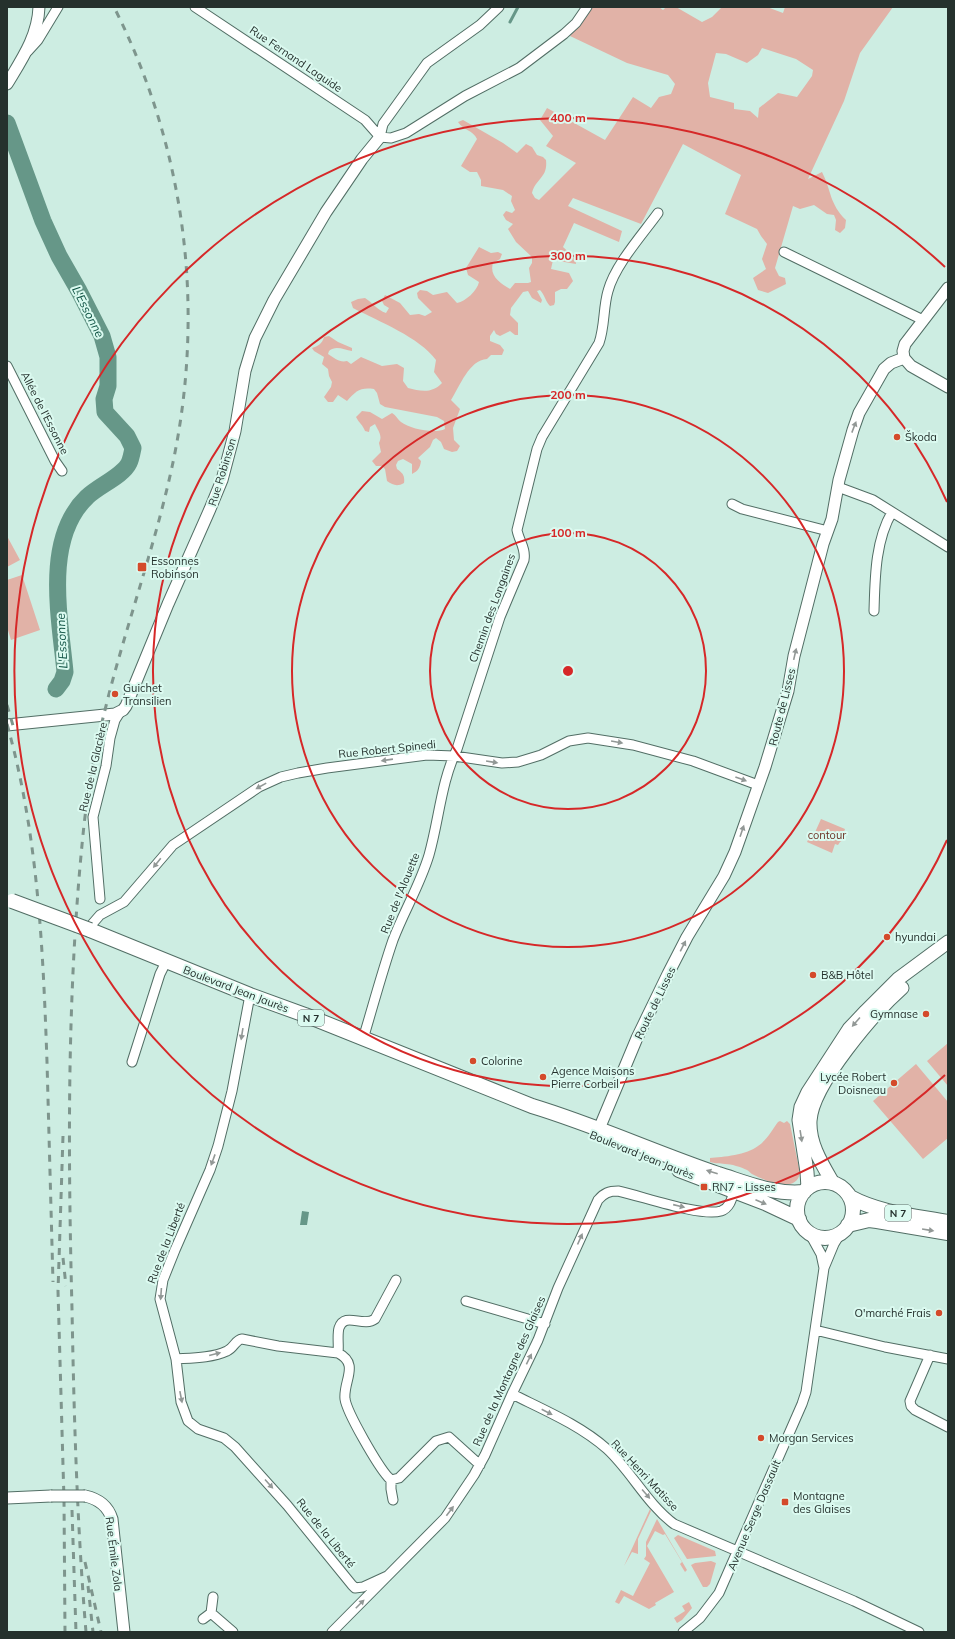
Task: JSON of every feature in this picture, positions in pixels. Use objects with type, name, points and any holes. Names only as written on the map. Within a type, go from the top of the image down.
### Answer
[{"type":"main road","name":"Boulevard Jean Jaurès","points":[[10,900],[90,930],[166,962],[305,1015],[532,1106],[563,1115],[666,1156],[759,1187],[780,1192],[806,1190]]},
{"type":"main road","points":[[806,1190],[807,1172],[799,1120],[801,1107],[808,1092],[849,1030],[866,1011],[903,975],[948,942]]},
{"type":"main road","points":[[833,1183],[811,1140],[811,1112],[817,1095],[845,1052],[874,1016],[906,984],[948,952]]},
{"type":"main road","name":"Boulevard Jean Jaurès","points":[[532,1106],[557,1121],[734,1191],[799,1219]]},
{"type":"main road","points":[[820,1183],[833,1183],[843,1188],[850,1197],[853,1208],[851,1220],[844,1230],[832,1237],[824,1238],[810,1234],[799,1219],[797,1208],[801,1196],[806,1190],[820,1183]]},
{"type":"main road","name":"N 7","points":[[850,1197],[876,1207],[912,1216],[948,1222]]},
{"type":"main road","name":"N 7","points":[[844,1230],[868,1220],[948,1233]]},
{"type":"street","name":"Rue Fernand Laguide","points":[[194,7],[365,120],[380,137]]},
{"type":"street","points":[[499,7],[480,25],[427,63],[383,124],[380,137],[391,138],[406,133],[465,96],[519,68],[564,34],[576,22],[587,7]]},
{"type":"street","points":[[7,84],[25,54],[34,35],[39,12],[55,11]]},
{"type":"street","points":[[25,54],[38,40],[55,11]]},
{"type":"street","name":"Rue Robinson","points":[[120,712],[128,702],[168,604],[222,480],[236,425],[245,371],[255,338],[274,300],[326,212],[362,159],[380,137]]},
{"type":"street","name":"Chemin des Longaines","points":[[454,756],[500,617],[524,560],[525,551],[517,530],[533,462],[542,437],[599,343],[603,330],[607,293],[614,274],[658,213]]},
{"type":"street","points":[[784,252],[924,320]]},
{"type":"street","points":[[948,288],[905,344],[903,351],[904,358],[912,366],[948,387]]},
{"type":"street","name":"Route de Lisses","points":[[599,1129],[637,1038],[687,937],[713,894],[735,852],[774,741],[788,691],[794,656],[823,544],[833,514],[847,448],[859,413],[884,369],[891,363],[904,358]]},
{"type":"street","name":"Allée de l'Essonne","points":[[7,366],[55,461],[62,471]]},
{"type":"street","points":[[838,487],[873,500],[948,547]]},
{"type":"street","points":[[732,504],[742,509],[828,531]]},
{"type":"street","points":[[874,611],[875,580],[882,536],[885,524],[892,512]]},
{"type":"street","points":[[7,725],[115,714],[120,712]]},
{"type":"street","name":"Rue de la Glacière","points":[[100,899],[93,817],[106,766],[110,738],[115,720],[120,712]]},
{"type":"street","name":"Rue Robert Spinedi","points":[[90,930],[93,923],[103,913],[124,902],[172,845],[266,783],[281,777],[327,768],[427,755],[454,756],[502,763],[518,762],[541,755],[569,741],[588,738],[633,745],[693,761],[758,785]]},
{"type":"street","name":"Rue de l'Alouette","points":[[363,1039],[394,938],[422,877],[429,856],[450,763],[454,756]]},
{"type":"street","points":[[132,1062],[160,974],[166,962]]},
{"type":"street","name":"Rue de la Liberté","points":[[250,995],[232,1091],[214,1158],[175,1250],[160,1291],[162,1306],[176,1359],[181,1402],[185,1415],[192,1425],[224,1438],[235,1447],[287,1505],[352,1586],[355,1588],[363,1587],[387,1576]]},
{"type":"street","name":"Rue de la Montagne des Glaises","points":[[332,1632],[445,1518],[480,1465],[544,1324],[558,1288],[594,1207],[604,1194],[610,1191],[618,1191],[687,1208],[712,1211],[722,1210],[727,1207],[734,1191]]},
{"type":"street","name":"Avenue Serge Dassault","points":[[683,1632],[700,1618],[714,1602],[738,1552],[806,1392],[824,1268],[834,1244],[844,1230]]},
{"type":"street","name":"Avenue Serge Dassault","points":[[810,1234],[816,1242],[821,1254],[824,1268]]},
{"type":"street","points":[[338,1353],[339,1328],[347,1320],[365,1323],[371,1322],[375,1319],[396,1280]]},
{"type":"street","points":[[466,1301],[544,1324]]},
{"type":"street","points":[[815,1330],[885,1347],[948,1359]]},
{"type":"street","points":[[176,1359],[202,1357],[227,1351],[237,1340],[242,1339],[278,1346],[338,1353],[349,1361],[350,1366],[345,1395],[348,1410],[384,1473],[392,1480]]},
{"type":"street","points":[[930,1355],[910,1401],[911,1406],[915,1410],[948,1427]]},
{"type":"street","name":"Rue Henri Matisse","points":[[512,1394],[575,1427],[605,1448],[674,1524],[854,1601],[919,1632]]},
{"type":"street","points":[[392,1480],[399,1478],[436,1441],[442,1438],[449,1437],[480,1465]]},
{"type":"street","points":[[392,1480],[391,1489],[393,1500]]},
{"type":"street","name":"Rue Émile Zola","points":[[7,1498],[85,1496],[102,1503],[108,1510],[112,1519],[124,1632]]},
{"type":"street","points":[[203,1619],[211,1612],[213,1597]]},
{"type":"street","points":[[211,1612],[233,1632]]},
{"type":"green space","points":[[592,7],[659,7],[663,10],[666,7],[676,7],[702,22],[712,17],[722,7],[767,7],[783,13],[785,7],[893,7],[860,53],[844,101],[808,179],[822,172],[836,208],[846,220],[845,228],[840,233],[835,230],[836,220],[834,215],[827,214],[814,205],[800,209],[793,206],[775,268],[779,276],[785,278],[786,284],[768,293],[758,290],[753,278],[766,269],[762,259],[767,244],[757,229],[725,214],[741,175],[683,144],[641,224],[573,198],[568,206],[622,231],[619,242],[574,223],[563,247],[575,258],[576,264],[553,260],[551,269],[569,273],[573,281],[567,289],[561,289],[555,292],[554,305],[550,306],[540,290],[537,291],[542,300],[541,303],[532,298],[528,291],[523,292],[511,308],[510,315],[518,323],[518,335],[515,335],[510,331],[500,336],[496,334],[494,330],[490,336],[490,341],[500,345],[504,350],[502,355],[491,355],[487,359],[481,360],[475,364],[466,375],[451,400],[460,409],[453,428],[454,440],[460,446],[457,451],[452,452],[444,449],[441,442],[436,438],[433,440],[430,447],[418,458],[421,461],[420,466],[414,473],[412,474],[412,464],[403,459],[398,461],[396,465],[397,469],[403,475],[404,483],[399,485],[393,484],[387,481],[385,469],[382,466],[376,466],[372,461],[381,452],[379,431],[375,424],[370,427],[369,432],[365,431],[356,417],[362,411],[370,412],[382,419],[392,413],[405,425],[416,429],[429,431],[445,429],[444,421],[437,417],[385,407],[380,404],[377,393],[374,389],[359,390],[347,401],[338,395],[333,402],[328,402],[324,397],[331,387],[332,382],[328,369],[322,364],[324,357],[312,348],[320,344],[324,337],[329,336],[352,348],[352,351],[334,348],[329,351],[328,354],[337,360],[347,361],[351,364],[361,357],[382,366],[397,364],[404,368],[403,381],[408,388],[421,391],[434,389],[442,383],[434,372],[436,360],[429,352],[409,337],[353,308],[351,302],[365,298],[386,313],[389,308],[384,305],[382,301],[385,295],[400,303],[410,315],[419,314],[425,316],[432,312],[418,298],[417,293],[420,290],[427,291],[433,295],[447,292],[457,303],[460,302],[471,295],[478,285],[479,282],[468,275],[466,268],[479,247],[491,253],[498,252],[502,254],[500,259],[493,263],[492,268],[496,279],[510,289],[515,283],[531,282],[529,268],[532,263],[532,257],[516,242],[508,229],[513,224],[506,220],[503,215],[506,211],[512,213],[515,210],[511,201],[512,196],[503,190],[481,186],[481,180],[477,172],[470,172],[461,166],[477,139],[458,122],[463,120],[503,143],[517,153],[526,144],[532,147],[537,155],[543,157],[546,160],[545,171],[532,193],[535,198],[539,200],[576,163],[546,146],[553,136],[540,120],[547,108],[605,140],[633,97],[651,108],[659,97],[671,94],[675,84],[668,75],[627,63],[570,36]],"holes":[[[762,48],[796,59],[813,70],[812,76],[797,97],[778,93],[759,108],[758,118],[750,111],[734,109],[734,103],[710,97],[708,83],[716,53],[726,54],[747,63],[758,55]]]},
{"type":"green space","points":[[7,536],[20,560],[7,567]]},
{"type":"green space","points":[[22,575],[40,630],[11,640],[7,627],[7,580]]},
{"type":"green space","name":"contour","points":[[821,819],[845,829],[843,840],[838,845],[835,844],[832,853],[807,842],[809,838],[812,839]]},
{"type":"green space","points":[[948,1043],[948,1086],[927,1061]]},
{"type":"green space","points":[[916,1064],[948,1102],[948,1138],[923,1159],[873,1101]]},
{"type":"green space","points":[[780,1121],[784,1123],[787,1121],[790,1124],[800,1173],[793,1183],[773,1183],[739,1167],[710,1162],[710,1158],[748,1152],[761,1144]]},
{"type":"green space","points":[[650,1509],[651,1511],[638,1539],[638,1554],[632,1552],[624,1566]]},
{"type":"green space","points":[[657,1519],[687,1570],[685,1572],[680,1564],[682,1562],[665,1534],[663,1535],[655,1531],[647,1546],[674,1592],[655,1603],[656,1605],[649,1609],[624,1596],[619,1604],[615,1602],[621,1590],[633,1596],[650,1563],[644,1559],[646,1556],[646,1542]]},
{"type":"green space","points":[[678,1535],[715,1551],[716,1556],[687,1559],[674,1538]]},
{"type":"green space","points":[[711,1561],[716,1563],[710,1584],[707,1587],[703,1587],[691,1565]]},
{"type":"green space","points":[[689,1602],[692,1608],[682,1620],[677,1623],[674,1618],[685,1611],[682,1606]]},
{"type":"shaded area","points":[[302,1211],[309,1212],[307,1225],[300,1225]]},
{"type":"waterway","points":[[510,22],[518,7]]},
{"type":"waterway","name":"L'Essonne","points":[[7,123],[43,221],[59,256],[102,336],[108,357],[108,386],[104,399],[105,412],[127,436],[133,448],[130,461],[126,468],[116,477],[87,497],[73,514],[64,534],[59,557],[58,604],[65,672],[62,681],[56,689]]},
{"type":"railway","points":[[86,1632],[76,1470],[69,1135],[71,1019],[77,903],[82,845],[90,779],[96,746],[112,683],[165,498],[182,408],[187,349],[188,290],[183,232],[173,174],[158,117],[139,61],[114,7]]},
{"type":"railway","points":[[7,705],[14,729]]},
{"type":"railway","points":[[7,724],[26,807],[41,934],[47,1062],[53,1282]]},
{"type":"railway","points":[[63,1136],[58,1291],[64,1500],[65,1632]]},
{"type":"railway","points":[[63,1258],[66,1286]]},
{"type":"railway","points":[[72,1510],[76,1632]]},
{"type":"railway","points":[[85,1562],[101,1632]]},
{"type":"railway","points":[[88,1586],[93,1632]]},
{"type":"place","name":"Škoda","points":[[897,437]]},
{"type":"place","name":"Essonnes Robinson","points":[[142,567]]},
{"type":"place","name":"Guichet Transilien","points":[[115,694]]},
{"type":"place","name":"hyundai","points":[[887,937]]},
{"type":"place","name":"B&B Hôtel","points":[[813,975]]},
{"type":"place","name":"Gymnase","points":[[926,1014]]},
{"type":"place","name":"Colorine","points":[[473,1061]]},
{"type":"place","name":"Agence Maisons Pierre Corbeil","points":[[543,1077]]},
{"type":"place","name":"Lycée Robert Doisneau","points":[[894,1083]]},
{"type":"place","name":"RN7 - Lisses","points":[[704,1187]]},
{"type":"place","name":"O'marché Frais","points":[[939,1313]]},
{"type":"place","name":"Morgan Services","points":[[761,1438]]},
{"type":"place","name":"Montagne des Glaises","points":[[785,1502]]}]
